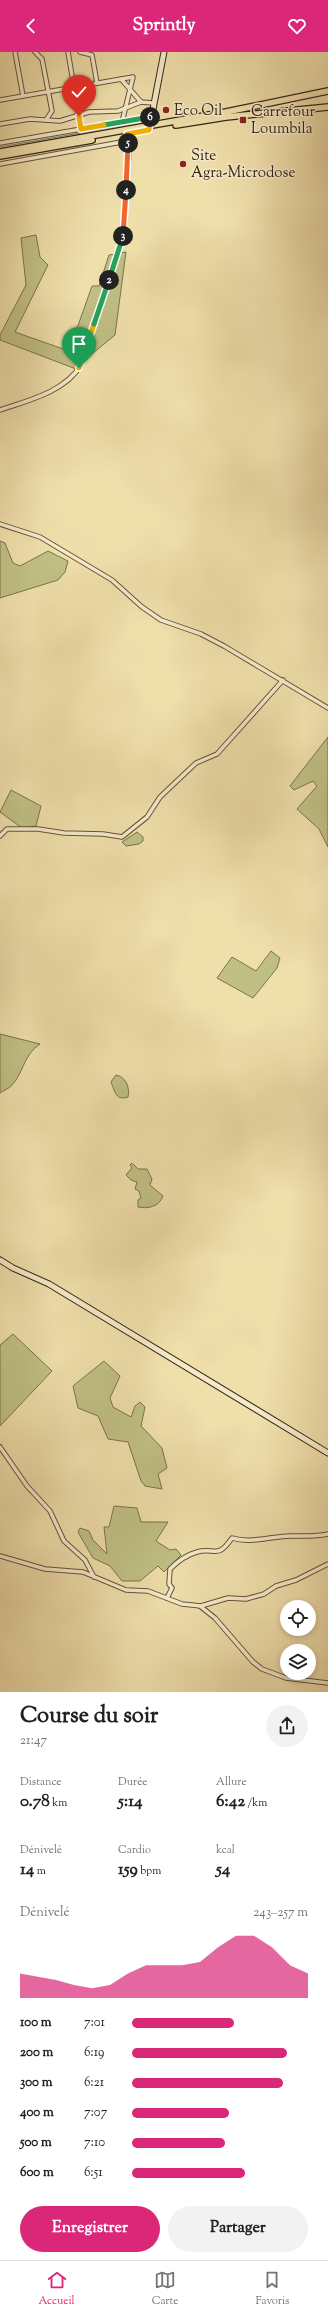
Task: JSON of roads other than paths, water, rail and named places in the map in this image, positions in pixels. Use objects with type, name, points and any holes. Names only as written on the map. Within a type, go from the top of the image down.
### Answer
[{"type":"main road","points":[[0,156],[127,134],[149,128],[328,91]]},
{"type":"main road","points":[[0,152],[226,117],[328,107]]},
{"type":"street","points":[[15,52],[23,96]]},
{"type":"street","points":[[35,52],[42,59],[52,112],[46,120]]},
{"type":"street","points":[[68,52],[81,129]]},
{"type":"street","points":[[80,52],[92,55],[97,83]]},
{"type":"street","points":[[149,128],[164,52]]},
{"type":"street","points":[[0,100],[48,90],[134,77],[122,122]]},
{"type":"street","points":[[121,79],[131,88],[141,102]]},
{"type":"street","points":[[0,124],[30,119],[60,121],[89,112],[115,111],[141,102],[154,104]]},
{"type":"street","points":[[0,143],[151,117]]},
{"type":"street","points":[[0,410],[50,391],[72,375],[81,365],[122,237],[129,154],[127,134]]},
{"type":"street","points":[[0,164],[127,141]]},
{"type":"street","points":[[0,524],[40,537],[112,580],[142,608],[161,620],[201,634],[283,680],[328,708]]},
{"type":"street","points":[[0,836],[7,830],[38,829],[64,833],[103,834],[122,838],[147,817],[160,797],[196,763],[217,754],[283,680]]},
{"type":"street","points":[[0,1260],[12,1268],[49,1284],[328,1453]]},
{"type":"street","points":[[0,1447],[27,1486],[50,1511],[64,1541],[85,1560],[94,1578]]},
{"type":"street","points":[[167,1598],[172,1588],[169,1584],[170,1569],[180,1560],[199,1552],[218,1552],[223,1550],[232,1538],[239,1540],[266,1539],[283,1536],[307,1537],[328,1534]]},
{"type":"street","points":[[0,1556],[45,1569],[83,1572],[94,1578],[126,1590],[148,1591],[182,1604],[198,1605],[228,1598],[246,1599],[264,1594],[276,1586],[296,1580],[328,1564]]},
{"type":"street","points":[[198,1605],[215,1618],[253,1662],[262,1669],[286,1678],[328,1683]]},
{"type":"waterway","points":[[0,147],[144,122]]},
{"type":"place","name":"Eco Oil","points":[[166,110]]},
{"type":"place","name":"Carrefour Loumbila","points":[[243,120]]},
{"type":"place","name":"Site Agra-Microdose","points":[[183,164]]}]
